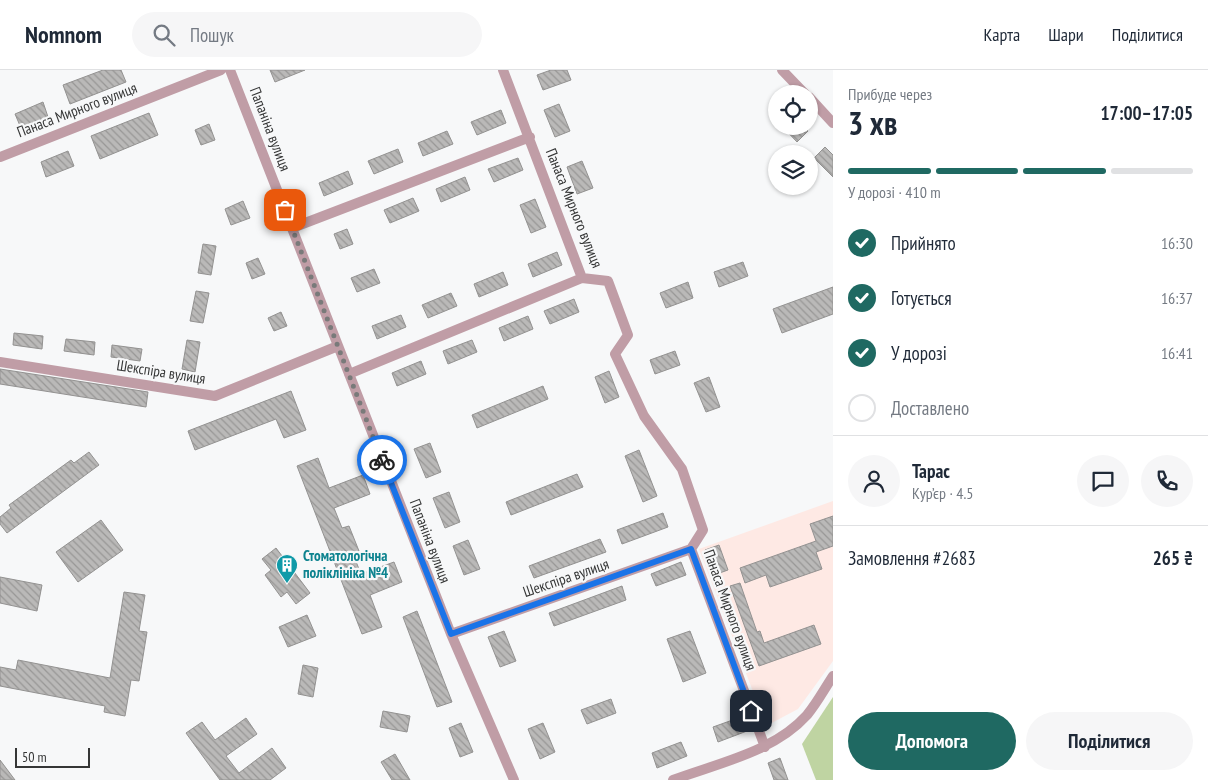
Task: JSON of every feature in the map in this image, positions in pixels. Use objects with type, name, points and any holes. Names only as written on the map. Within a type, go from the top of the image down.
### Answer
[{"type":"street","name":"Панаса Мирного вулиця","points":[[0,157],[221,70]]},
{"type":"street","name":"Папаніна вулиця","points":[[230,70],[451,634],[514,780]]},
{"type":"street","name":"Панаса Мирного вулиця","points":[[503,70],[582,278],[608,281],[628,335],[615,354],[644,416],[682,469],[703,530],[691,549],[765,746]]},
{"type":"street","points":[[782,70],[796,85]]},
{"type":"street","points":[[818,107],[833,123]]},
{"type":"street","points":[[292,228],[530,137]]},
{"type":"street","points":[[349,374],[582,278]]},
{"type":"street","name":"Шекспіра вулиця","points":[[0,362],[215,396],[338,346]]},
{"type":"street","name":"Шекспіра вулиця","points":[[451,634],[691,549]]},
{"type":"street","points":[[672,780],[765,746],[795,727],[809,713],[833,676]]},
{"type":"shaded area","points":[[833,501],[833,661],[798,709],[766,726],[699,549]]},
{"type":"green space","points":[[833,697],[833,780],[816,780],[802,744]]},
{"type":"building","points":[[103,70],[121,70],[126,82],[70,104],[63,85]]},
{"type":"building","points":[[270,70],[305,70],[275,82]]},
{"type":"building","points":[[551,70],[567,70],[571,80],[543,90],[537,75]]},
{"type":"building","points":[[43,102],[48,117],[21,128],[15,114]]},
{"type":"building","points":[[559,104],[570,131],[555,137],[544,110]]},
{"type":"building","points":[[501,110],[506,123],[477,135],[471,122]]},
{"type":"building","points":[[149,113],[158,135],[100,159],[91,136]]},
{"type":"building","points":[[209,124],[215,140],[201,145],[195,130]]},
{"type":"building","points":[[447,131],[453,144],[423,156],[418,143]]},
{"type":"building","points":[[790,135],[804,135],[797,142]]},
{"type":"building","points":[[825,147],[833,155],[833,177],[818,162],[818,154]]},
{"type":"building","points":[[398,149],[403,162],[374,174],[368,161]]},
{"type":"building","points":[[68,151],[74,166],[46,177],[41,162]]},
{"type":"building","points":[[518,158],[523,170],[494,182],[488,169]]},
{"type":"building","points":[[582,161],[593,188],[577,194],[567,167]]},
{"type":"building","points":[[348,171],[353,184],[324,196],[319,183]]},
{"type":"building","points":[[465,177],[470,190],[441,202],[436,189]]},
{"type":"building","points":[[413,198],[419,211],[390,223],[384,210]]},
{"type":"building","points":[[535,199],[546,227],[531,233],[520,205]]},
{"type":"building","points":[[243,201],[250,218],[231,225],[225,209]]},
{"type":"building","points":[[347,229],[353,244],[340,249],[334,234]]},
{"type":"building","points":[[203,244],[216,246],[211,275],[198,273]]},
{"type":"building","points":[[557,252],[562,265],[533,277],[528,264]]},
{"type":"building","points":[[258,258],[265,274],[252,279],[246,263]]},
{"type":"building","points":[[743,262],[748,276],[719,287],[714,272]]},
{"type":"building","points":[[374,269],[380,283],[357,292],[351,278]]},
{"type":"building","points":[[503,272],[508,285],[479,297],[474,284]]},
{"type":"building","points":[[688,282],[693,298],[666,308],[660,293]]},
{"type":"building","points":[[833,287],[833,314],[782,333],[773,309]]},
{"type":"building","points":[[196,291],[209,293],[203,323],[190,321]]},
{"type":"building","points":[[451,293],[457,306],[428,318],[422,305]]},
{"type":"building","points":[[574,299],[579,312],[550,324],[544,311]]},
{"type":"building","points":[[281,312],[287,326],[274,331],[268,318]]},
{"type":"building","points":[[401,315],[406,327],[377,339],[372,326]]},
{"type":"building","points":[[528,316],[533,329],[504,341],[499,328]]},
{"type":"building","points":[[14,333],[43,336],[42,349],[13,345]]},
{"type":"building","points":[[66,339],[95,342],[94,355],[64,351]]},
{"type":"building","points":[[187,340],[200,342],[195,372],[182,369]]},
{"type":"building","points":[[472,340],[477,352],[448,364],[443,351]]},
{"type":"building","points":[[112,345],[142,349],[140,361],[111,357]]},
{"type":"building","points":[[675,351],[680,365],[655,374],[650,360]]},
{"type":"building","points":[[421,361],[426,374],[397,386],[392,373]]},
{"type":"building","points":[[0,369],[148,392],[146,407],[0,384]]},
{"type":"building","points":[[609,371],[619,397],[605,403],[595,377]]},
{"type":"building","points":[[709,377],[720,407],[706,412],[694,383]]},
{"type":"building","points":[[543,386],[548,399],[477,428],[472,415]]},
{"type":"building","points":[[291,391],[306,430],[284,438],[276,419],[195,450],[188,431]]},
{"type":"building","points":[[430,443],[441,472],[426,478],[414,449]]},
{"type":"building","points":[[639,450],[657,496],[643,502],[625,456]]},
{"type":"building","points":[[89,452],[99,465],[7,533],[0,524],[0,517],[11,508],[9,505],[71,460],[74,463]]},
{"type":"building","points":[[318,458],[329,488],[363,475],[370,494],[334,508],[342,528],[349,526],[359,551],[353,554],[361,574],[394,562],[402,582],[370,595],[382,627],[362,634],[297,466]]},
{"type":"building","points":[[577,474],[583,487],[511,515],[506,502]]},
{"type":"building","points":[[449,492],[460,522],[445,528],[433,498]]},
{"type":"building","points":[[663,513],[668,527],[622,544],[617,530]]},
{"type":"building","points":[[833,516],[833,546],[816,552],[822,569],[770,587],[766,575],[745,583],[740,568],[816,541],[810,524]]},
{"type":"building","points":[[101,520],[123,550],[78,582],[56,552]]},
{"type":"building","points":[[600,539],[606,552],[534,578],[529,566]]},
{"type":"building","points":[[468,540],[480,569],[464,575],[453,546]]},
{"type":"building","points":[[719,545],[728,570],[714,575],[705,550]]},
{"type":"building","name":"Стоматологічна поліклініка №4","points":[[276,548],[310,593],[296,604],[287,592],[281,597],[265,575],[271,570],[262,559]]},
{"type":"building","points":[[681,562],[686,575],[656,586],[651,574]]},
{"type":"building","points":[[0,577],[42,585],[37,611],[0,603]]},
{"type":"building","points":[[740,583],[757,632],[760,631],[764,643],[814,625],[821,644],[759,666],[730,586]]},
{"type":"building","points":[[622,586],[626,600],[554,626],[549,613]]},
{"type":"building","points":[[124,592],[145,595],[139,631],[147,632],[139,681],[131,680],[125,716],[104,712],[105,706],[0,686],[0,667],[16,670],[18,660],[110,678]]},
{"type":"building","points":[[417,611],[452,702],[437,707],[403,617]]},
{"type":"building","points":[[307,615],[316,636],[288,647],[279,627]]},
{"type":"building","points":[[504,631],[516,661],[500,667],[488,637]]},
{"type":"building","points":[[690,631],[706,673],[683,682],[667,639]]},
{"type":"building","points":[[303,665],[318,668],[313,697],[298,694]]},
{"type":"building","points":[[611,699],[616,713],[587,724],[581,710]]},
{"type":"building","points":[[383,711],[410,716],[407,732],[380,727]]},
{"type":"building","points":[[741,717],[747,731],[718,742],[713,727]]},
{"type":"building","points":[[246,718],[257,734],[226,756],[239,773],[272,748],[286,768],[270,780],[220,780],[186,733],[202,722],[215,740]]},
{"type":"building","points":[[461,723],[473,752],[460,757],[449,728]]},
{"type":"building","points":[[543,723],[555,752],[540,759],[528,729]]},
{"type":"building","points":[[681,742],[687,756],[657,768],[652,753]]},
{"type":"building","points":[[395,754],[410,780],[392,780],[381,762]]},
{"type":"building","points":[[780,758],[788,780],[774,780],[768,763]]},
{"type":"building","points":[[0,760],[15,780],[0,780]]},
{"type":"way so far","points":[[285,210],[382,460]]},
{"type":"place","name":"Стоматологічна поліклініка №4","points":[[287,584]]},
{"type":"route","points":[[382,460],[451,634],[691,549],[751,711]]}]
